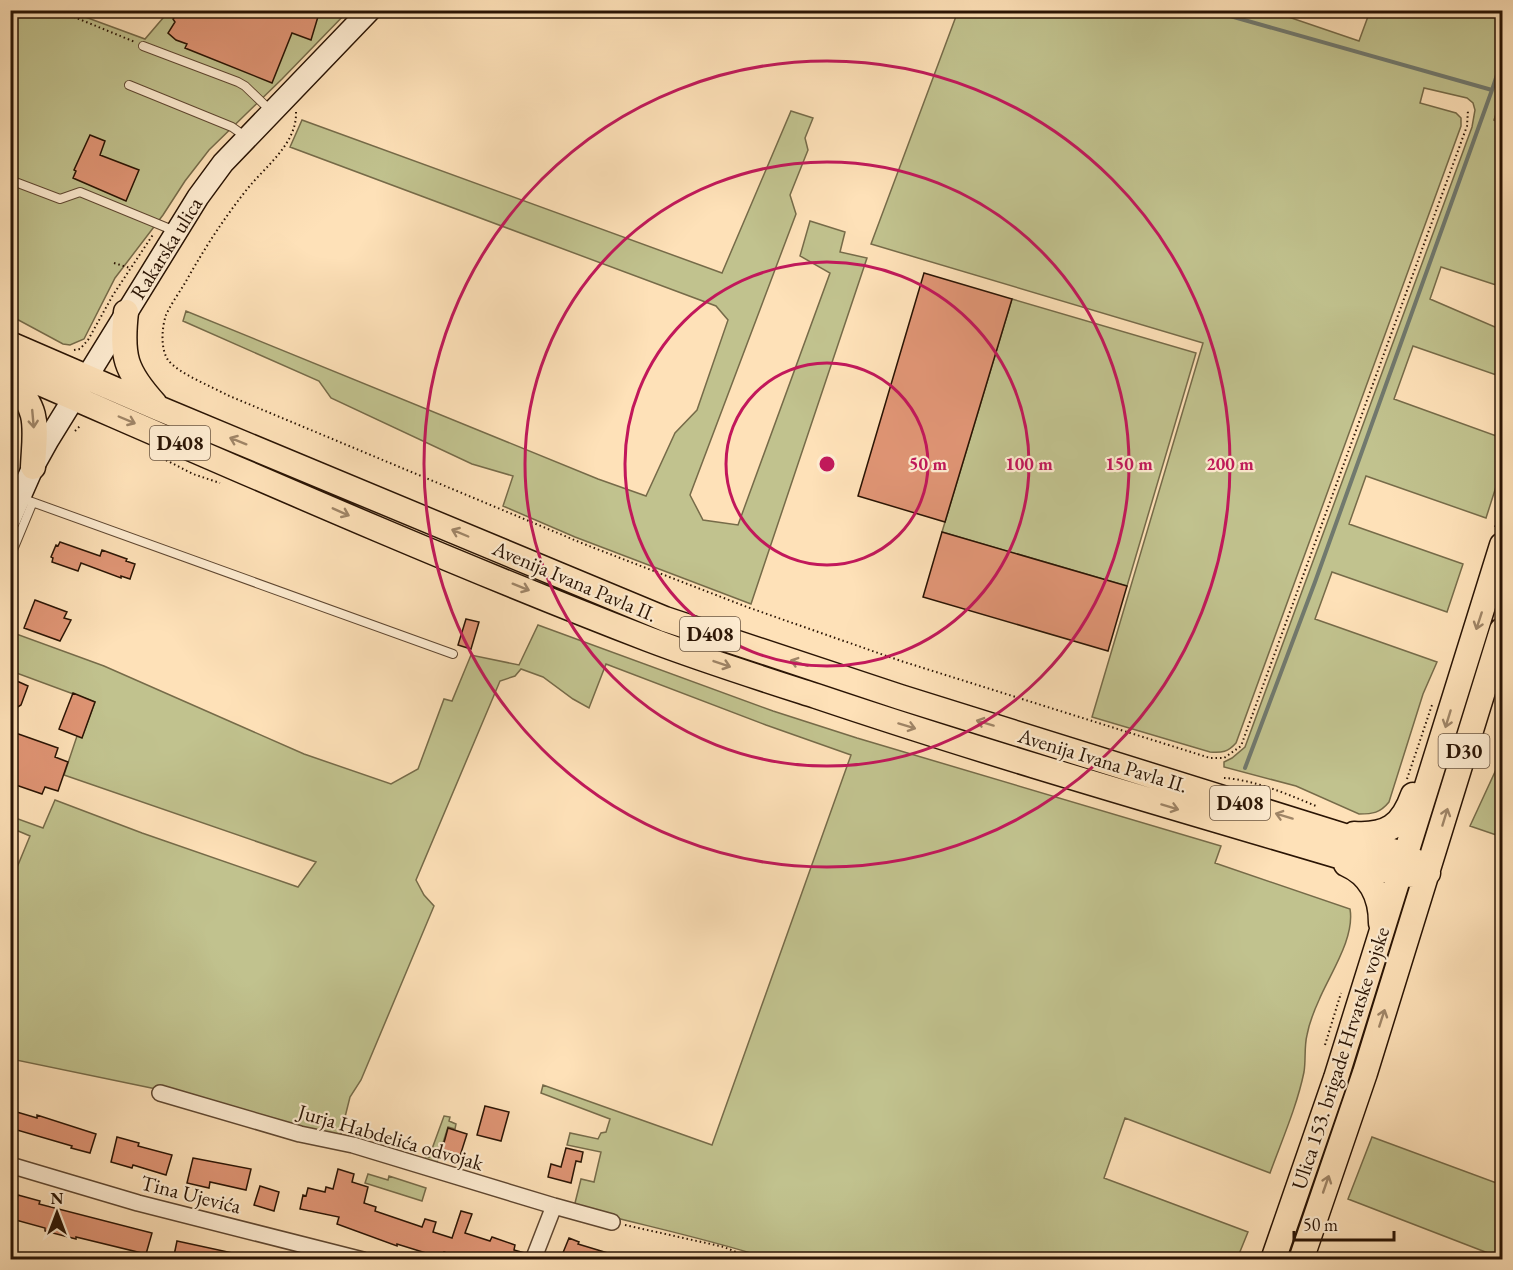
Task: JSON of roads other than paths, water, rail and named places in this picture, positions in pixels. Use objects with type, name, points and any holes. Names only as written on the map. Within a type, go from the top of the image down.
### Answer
[{"type":"main road","name":"Rakarska ulica","points":[[18,508],[33,467],[198,197],[223,163],[296,88],[359,14]]},
{"type":"main road","points":[[126,312],[123,343],[128,367],[134,379],[158,408]]},
{"type":"main road","name":"Avenija Ivana Pavla II.","points":[[10,344],[80,387],[424,548],[650,640],[888,720],[1207,819],[1295,842],[1402,865],[1420,864],[1428,873]]},
{"type":"main road","name":"Avenija Ivana Pavla II.","points":[[10,370],[158,408],[665,619],[900,697],[1340,834],[1402,865]]},
{"type":"main road","points":[[10,379],[32,407],[34,418],[33,467]]},
{"type":"main road","name":"D30","points":[[1402,865],[1503,545]]},
{"type":"main road","name":"D30","points":[[1428,873],[1503,630]]},
{"type":"main road","points":[[1340,834],[1377,834],[1390,829],[1403,817],[1418,781],[1432,768]]},
{"type":"main road","points":[[1295,842],[1317,854],[1351,866],[1364,875],[1375,890],[1380,902],[1380,936]]},
{"type":"main road","name":"Ulica 153. brigade Hrvatske vojske","points":[[1273,1260],[1336,1078],[1402,865]]},
{"type":"main road","name":"Ulica 153. brigade Hrvatske vojske","points":[[1300,1260],[1365,1074],[1428,873]]},
{"type":"street","name":"Jurja Habdelića odvojak","points":[[160,1093],[300,1134],[353,1145],[612,1222]]},
{"type":"street","name":"Tina Ujevića","points":[[10,1166],[138,1203],[363,1260]]},
{"type":"street","points":[[533,1260],[554,1206]]},
{"type":"lane","points":[[143,46],[238,82],[272,112]]},
{"type":"lane","points":[[129,85],[232,127],[247,138]]},
{"type":"lane","points":[[10,180],[60,199],[80,192],[176,232]]},
{"type":"lane","points":[[10,557],[18,508],[453,654]]},
{"type":"waterway","points":[[1209,10],[1492,90],[1502,60]]},
{"type":"waterway","points":[[1245,768],[1315,582],[1492,90]]}]
